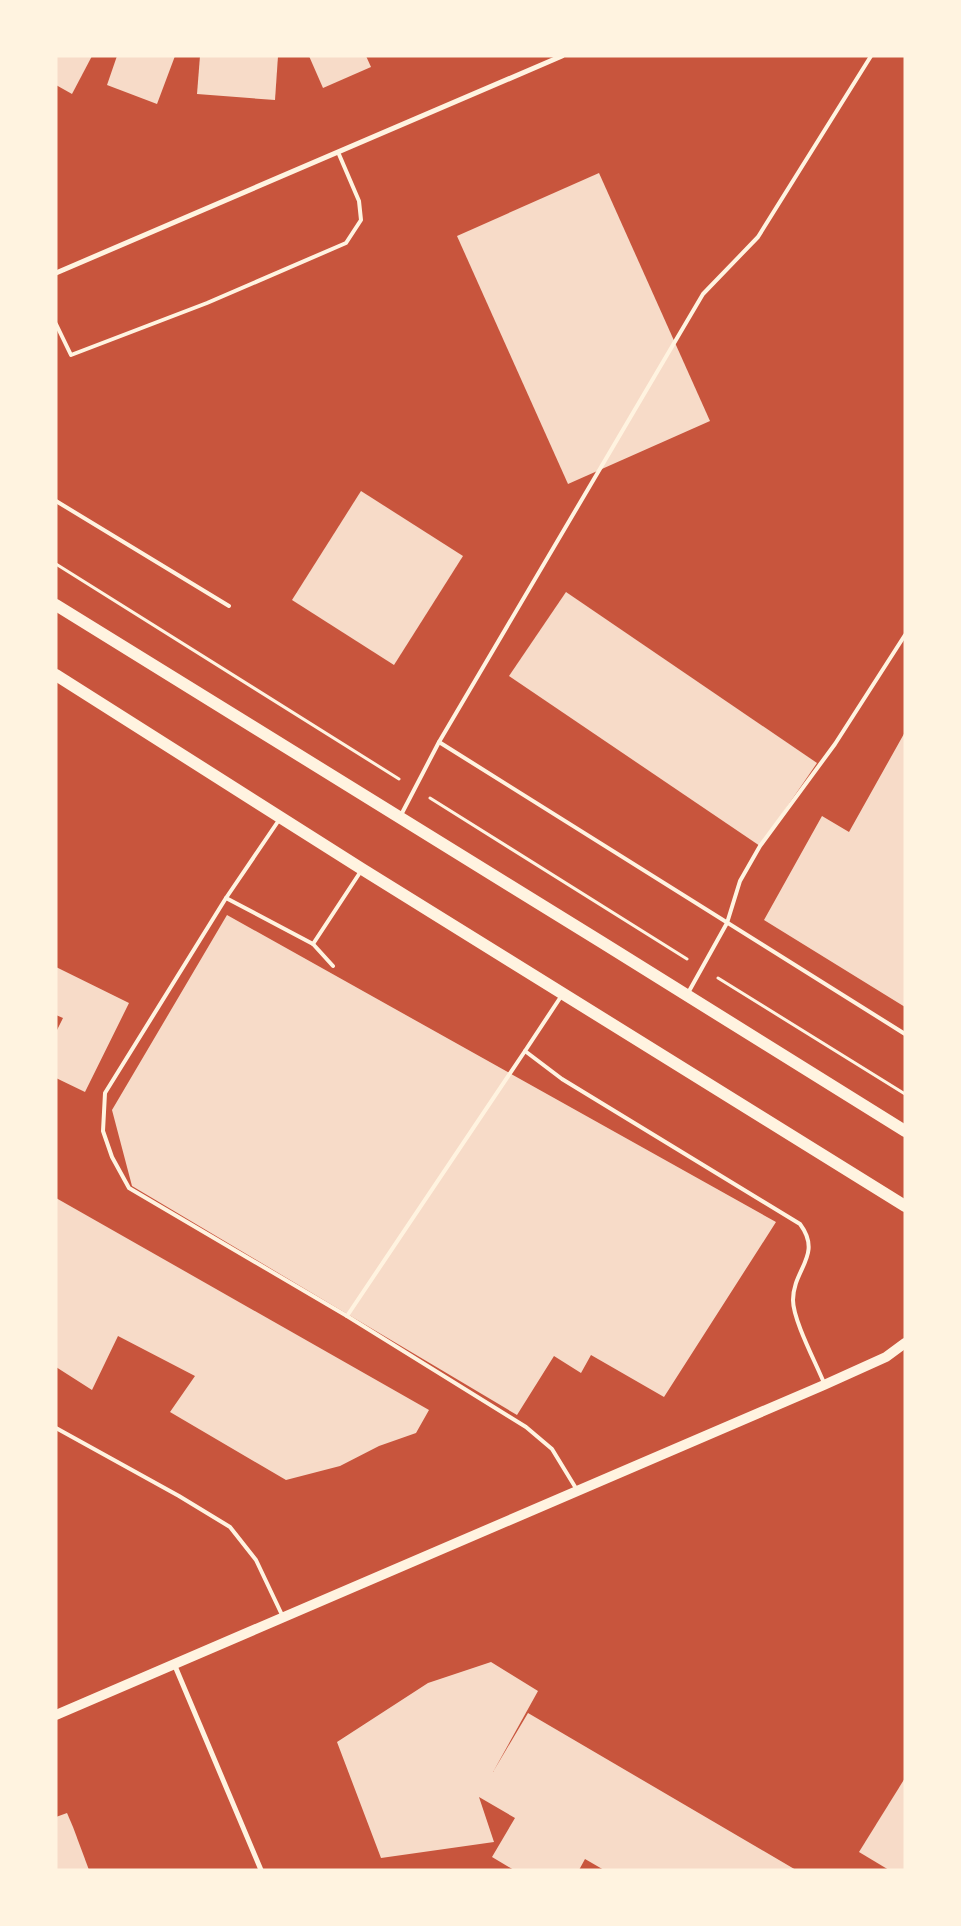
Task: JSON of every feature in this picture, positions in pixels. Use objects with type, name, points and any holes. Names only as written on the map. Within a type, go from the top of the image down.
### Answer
[{"type":"main road","points":[[56,605],[399,819],[687,994],[905,1131]]},
{"type":"main road","points":[[56,675],[362,869],[905,1206]]},
{"type":"main road","points":[[56,1715],[175,1666],[886,1358],[905,1343]]},
{"type":"street","points":[[56,273],[562,56]]},
{"type":"street","points":[[175,1666],[261,1870]]},
{"type":"lane","points":[[399,819],[439,742],[703,294],[758,237],[872,56]]},
{"type":"lane","points":[[56,324],[71,355],[207,303],[346,243],[362,220],[359,201],[338,152]]},
{"type":"lane","points":[[56,501],[229,606]]},
{"type":"lane","points":[[687,994],[727,923],[740,881],[768,832],[805,786],[835,744],[905,636]]},
{"type":"lane","points":[[439,742],[905,1034]]},
{"type":"lane","points":[[281,817],[226,898],[105,1093],[103,1131],[112,1157],[129,1188],[347,1316],[526,1427],[552,1449],[578,1492]]},
{"type":"lane","points":[[313,944],[362,869]]},
{"type":"lane","points":[[226,898],[313,944],[333,966]]},
{"type":"lane","points":[[347,1316],[563,993]]},
{"type":"lane","points":[[525,1051],[562,1079],[800,1224],[809,1236],[809,1254],[798,1280],[793,1299],[796,1314],[824,1385]]},
{"type":"lane","points":[[56,1428],[179,1496],[230,1527],[256,1560],[284,1619]]},
{"type":"path","points":[[56,564],[905,1094]]},
{"type":"building","points":[[56,56],[92,56],[72,94],[56,85]]},
{"type":"building","points":[[117,56],[175,56],[157,104],[107,85]]},
{"type":"building","points":[[200,56],[278,56],[275,100],[197,94]]},
{"type":"building","points":[[309,56],[366,56],[371,67],[323,88]]},
{"type":"building","points":[[599,173],[710,421],[568,484],[457,236]]},
{"type":"building","points":[[361,491],[463,556],[394,665],[292,600]]},
{"type":"building","points":[[566,592],[817,763],[760,846],[509,676]]},
{"type":"building","points":[[905,732],[905,1007],[764,920],[822,816],[849,832]]},
{"type":"building","points":[[227,915],[776,1222],[664,1397],[591,1355],[581,1373],[554,1356],[517,1415],[132,1186],[112,1110]]},
{"type":"building","points":[[56,967],[129,1003],[85,1092],[56,1078],[56,1032],[63,1018],[56,1015]]},
{"type":"building","points":[[56,1198],[429,1410],[416,1433],[379,1446],[340,1466],[286,1480],[170,1412],[195,1376],[118,1336],[92,1390],[56,1367]]},
{"type":"building","points":[[491,1662],[538,1691],[493,1772],[528,1713],[796,1870],[604,1870],[585,1859],[579,1870],[514,1870],[492,1857],[515,1818],[479,1797],[494,1842],[381,1858],[337,1742],[428,1683]]},
{"type":"building","points":[[905,1778],[905,1870],[889,1870],[859,1852]]},
{"type":"building","points":[[67,1813],[89,1870],[56,1870],[56,1817]]}]
